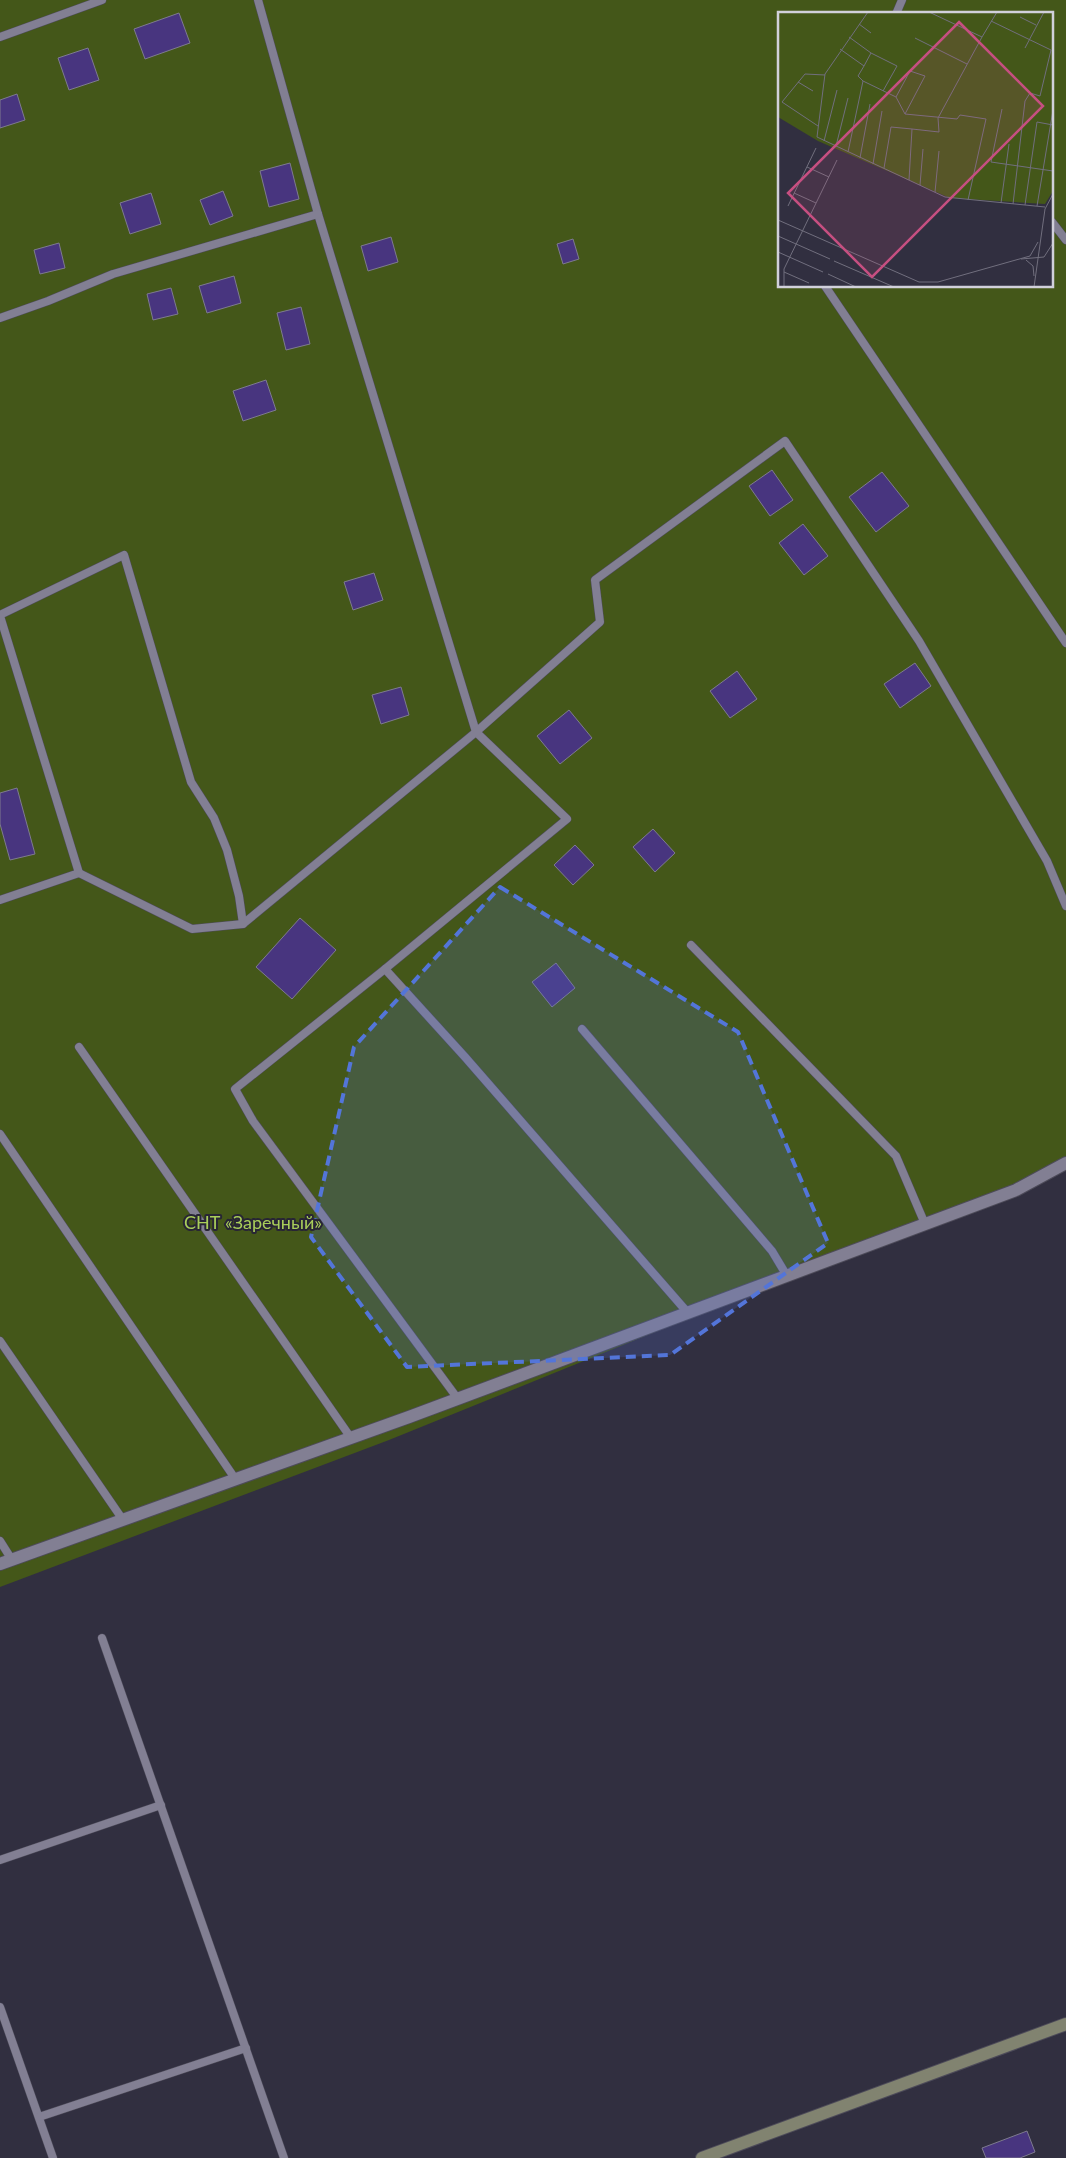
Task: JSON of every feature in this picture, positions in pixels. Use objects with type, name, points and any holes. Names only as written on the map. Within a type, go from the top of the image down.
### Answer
[{"type":"street","points":[[6,1562],[458,1399],[1016,1190],[1066,1162]]},
{"type":"street","points":[[702,2158],[1066,2024]]},
{"type":"lane","points":[[0,37],[102,0]]},
{"type":"lane","points":[[258,0],[318,214],[476,732],[567,819],[235,1089],[253,1121],[458,1399]]},
{"type":"lane","points":[[897,12],[902,0]]},
{"type":"lane","points":[[0,318],[48,301],[113,274],[318,214]]},
{"type":"lane","points":[[1054,225],[1066,240]]},
{"type":"lane","points":[[826,288],[1066,643]]},
{"type":"lane","points":[[0,900],[78,873],[192,929],[243,924],[476,732],[600,622],[595,580],[785,441],[919,641],[1048,861],[1066,906]]},
{"type":"lane","points":[[78,873],[0,615],[124,555],[191,782],[214,818],[226,850],[240,896],[243,924]]},
{"type":"lane","points":[[691,945],[896,1156],[925,1224]]},
{"type":"lane","points":[[384,969],[465,1057],[688,1313]]},
{"type":"lane","points":[[582,1029],[772,1251],[787,1276]]},
{"type":"lane","points":[[79,1047],[351,1438]]},
{"type":"lane","points":[[0,1134],[236,1480]]},
{"type":"lane","points":[[0,1341],[123,1520]]},
{"type":"lane","points":[[0,1541],[6,1562]]},
{"type":"lane","points":[[102,1638],[284,2158]]},
{"type":"lane","points":[[0,1860],[161,1804]]},
{"type":"lane","points":[[0,2007],[53,2158]]},
{"type":"lane","points":[[39,2117],[246,2048]]},
{"type":"highlighted area","points":[[500,887],[738,1032],[828,1243],[670,1355],[407,1367],[311,1237],[354,1047]]},
{"type":"green space","name":"СНТ «Заречный»","points":[[0,0],[1066,0],[1066,1162],[1059,1168],[389,1440],[0,1587]]},
{"type":"building","points":[[179,13],[190,43],[145,59],[134,29]]},
{"type":"building","points":[[88,48],[99,80],[69,90],[58,58]]},
{"type":"building","points":[[17,94],[25,120],[0,128],[0,100]]},
{"type":"building","points":[[290,163],[299,199],[269,207],[260,171]]},
{"type":"building","points":[[223,191],[233,216],[210,225],[200,200]]},
{"type":"building","points":[[151,193],[161,224],[130,234],[120,203]]},
{"type":"building","points":[[391,237],[398,262],[368,271],[361,246]]},
{"type":"building","points":[[573,239],[579,259],[563,264],[557,244]]},
{"type":"building","points":[[59,243],[65,268],[40,274],[34,250]]},
{"type":"building","points":[[234,276],[241,303],[207,313],[199,286]]},
{"type":"building","points":[[171,288],[178,314],[153,320],[147,294]]},
{"type":"building","points":[[301,307],[310,344],[286,350],[277,313]]},
{"type":"building","points":[[266,380],[276,410],[243,421],[233,391]]},
{"type":"building","points":[[772,470],[793,500],[770,516],[749,486]]},
{"type":"building","points":[[882,472],[909,506],[876,532],[849,497]]},
{"type":"building","points":[[803,524],[828,556],[804,575],[779,543]]},
{"type":"building","points":[[374,573],[383,600],[353,610],[344,582]]},
{"type":"building","points":[[915,663],[931,686],[900,708],[884,684]]},
{"type":"building","points":[[737,671],[757,699],[730,718],[710,691]]},
{"type":"building","points":[[401,687],[409,715],[381,724],[372,695]]},
{"type":"building","points":[[569,710],[592,738],[560,764],[537,736]]},
{"type":"building","points":[[17,788],[35,854],[10,860],[0,824],[0,793]]},
{"type":"building","points":[[653,829],[675,853],[655,872],[633,847]]},
{"type":"building","points":[[575,845],[594,865],[573,885],[554,865]]},
{"type":"building","points":[[300,918],[336,950],[292,999],[256,967]]},
{"type":"building","points":[[556,963],[575,988],[552,1007],[532,982]]},
{"type":"building","points":[[1027,2131],[1035,2152],[1020,2158],[986,2158],[982,2148]]}]
